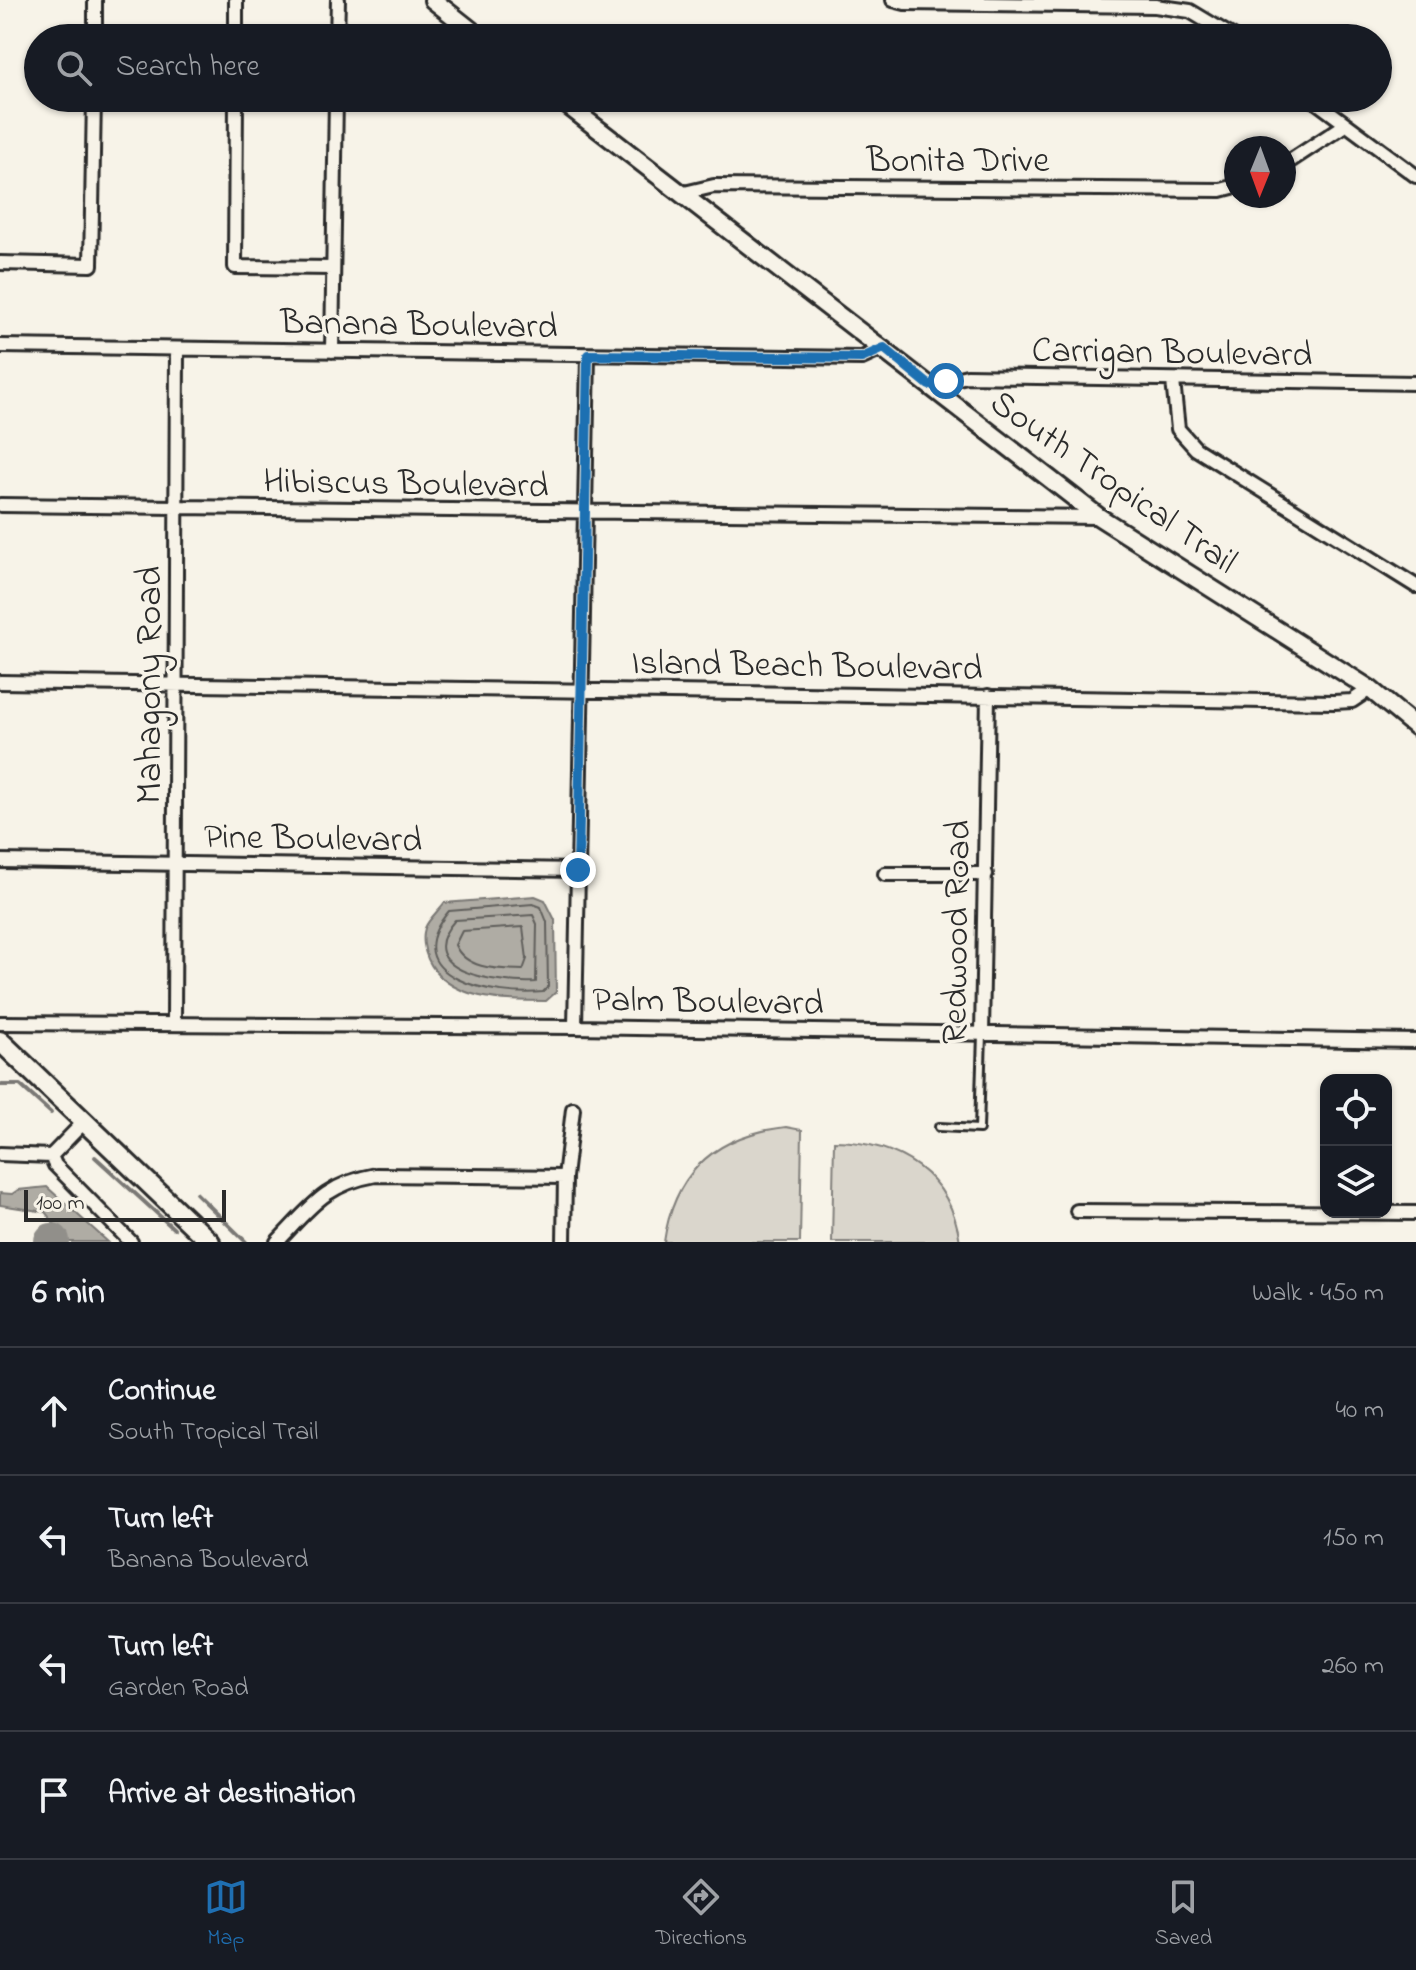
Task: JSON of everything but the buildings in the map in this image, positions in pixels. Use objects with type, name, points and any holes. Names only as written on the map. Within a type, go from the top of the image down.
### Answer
[{"type":"main road","points":[[0,1041],[210,1242]]},
{"type":"street","points":[[95,0],[95,24]]},
{"type":"street","points":[[236,0],[236,24]]},
{"type":"street","points":[[337,24],[338,0]]},
{"type":"street","points":[[433,0],[463,24]]},
{"type":"street","points":[[893,0],[905,3],[1155,6],[1190,11],[1212,24]]},
{"type":"street","points":[[0,263],[91,265],[94,112]]},
{"type":"street","points":[[236,112],[235,267],[333,268]]},
{"type":"street","points":[[332,351],[336,112]]},
{"type":"street","name":"South Tropical Trail","points":[[576,112],[1099,517],[1370,689],[1416,727]]},
{"type":"street","points":[[1329,112],[1416,176]]},
{"type":"street","points":[[1296,157],[1345,125]]},
{"type":"street","name":"Bonita Drive","points":[[680,194],[714,186],[1224,189]]},
{"type":"street","name":"Banana Boulevard","points":[[0,346],[862,358],[884,348]]},
{"type":"street","name":"Mahagony Road","points":[[174,1022],[178,684],[177,349]]},
{"type":"street","points":[[575,1027],[588,355]]},
{"type":"street","name":"Carrigan Boulevard","points":[[929,385],[967,376],[1416,383]]},
{"type":"street","points":[[1173,381],[1178,429],[1196,449],[1416,586]]},
{"type":"street","name":"Hibiscus Boulevard","points":[[0,505],[1099,517]]},
{"type":"street","name":"Island Beach Boulevard","points":[[0,682],[1334,702],[1352,701],[1370,689]]},
{"type":"street","name":"Redwood Road","points":[[982,1034],[988,696]]},
{"type":"street","name":"Pine Boulevard","points":[[0,861],[578,870]]},
{"type":"street","points":[[885,874],[986,874]]},
{"type":"street","name":"Palm Boulevard","points":[[0,1023],[575,1027],[1416,1041]]},
{"type":"street","points":[[564,1242],[565,1177],[573,1109]]},
{"type":"street","points":[[0,1154],[51,1156],[84,1122]]},
{"type":"street","points":[[51,1156],[55,1165],[131,1242]]},
{"type":"street","points":[[277,1242],[331,1188],[354,1179],[376,1175],[565,1177]]},
{"type":"street","points":[[1077,1211],[1416,1213]]},
{"type":"lane","name":"Redwood Road","points":[[939,1127],[979,1129],[982,1034]]},
{"type":"shaded area","points":[[786,1127],[802,1130],[800,1242],[664,1242],[677,1196],[702,1161],[739,1138]]},
{"type":"shaded area","points":[[834,1141],[880,1148],[918,1166],[946,1198],[955,1218],[960,1242],[832,1242]]},
{"type":"water","points":[[535,896],[545,900],[555,920],[556,992],[546,1001],[479,996],[463,991],[437,973],[427,956],[424,936],[426,925],[444,903]]},
{"type":"water","points":[[47,1187],[108,1242],[69,1242],[45,1212],[0,1205],[0,1193],[12,1194],[18,1190]]},
{"type":"waterway","points":[[0,1085],[20,1085],[51,1113]]},
{"type":"waterway","points":[[95,1157],[174,1229]]},
{"type":"waterway","points":[[196,1193],[246,1242]]},
{"type":"route","points":[[578,870],[588,355],[862,358],[884,348],[929,385],[946,381]]}]
